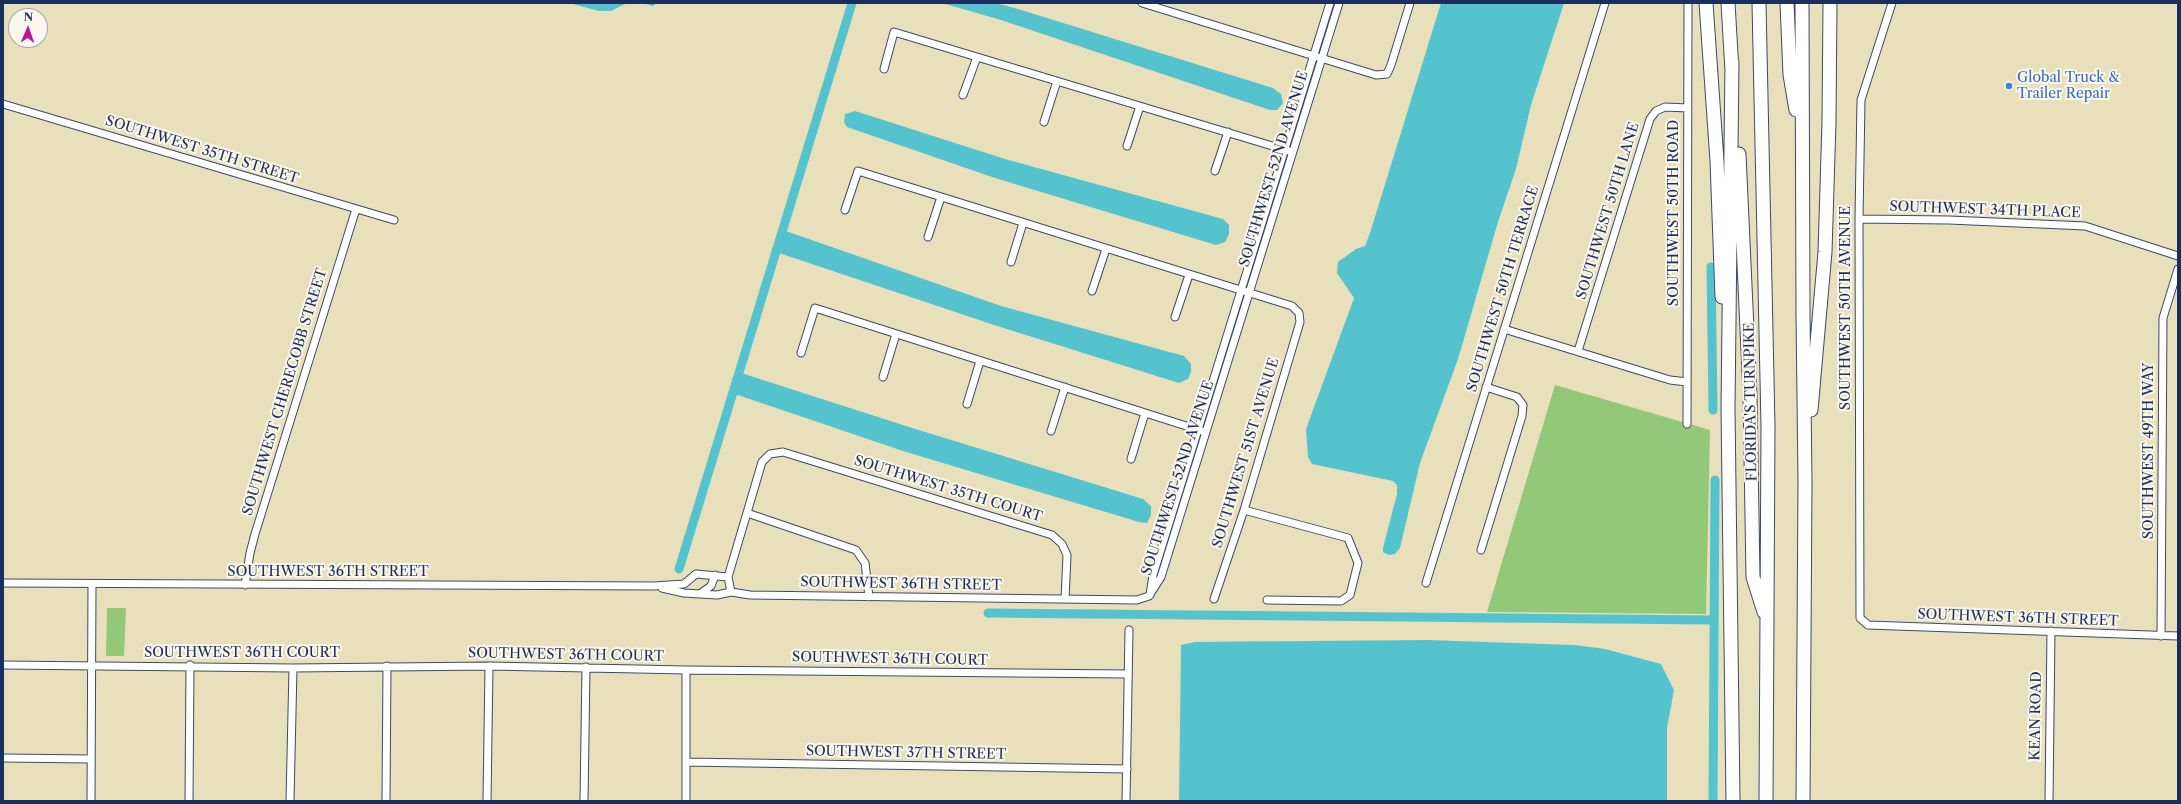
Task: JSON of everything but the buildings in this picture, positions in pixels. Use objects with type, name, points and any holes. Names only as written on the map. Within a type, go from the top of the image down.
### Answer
[{"type":"highway","points":[[1706,3],[1717,161],[1724,362],[1728,408]]},
{"type":"highway","points":[[1728,3],[1742,198],[1750,388],[1753,577],[1768,626]]},
{"type":"highway","name":"FLORIDA'S TURNPIKE","points":[[1759,3],[1768,426],[1766,801]]},
{"type":"highway","points":[[1761,42],[1767,3]]},
{"type":"highway","points":[[1786,3],[1790,75],[1802,147]]},
{"type":"highway","points":[[1802,3],[1805,481],[1803,801]]},
{"type":"highway","points":[[1805,481],[1825,252],[1829,122],[1830,3]]},
{"type":"highway","points":[[1732,62],[1728,408],[1732,801]]},
{"type":"street","points":[[1142,3],[1322,57],[1376,75],[1387,74],[1410,3]]},
{"type":"street","name":"SOUTHWEST 52ND AVENUE","points":[[1150,596],[1153,575],[1330,3]]},
{"type":"street","name":"SOUTHWEST 52ND AVENUE","points":[[1150,596],[1161,577],[1339,3]]},
{"type":"street","name":"SOUTHWEST 50TH TERRACE","points":[[1426,583],[1605,3]]},
{"type":"street","name":"SOUTHWEST 50TH ROAD","points":[[1687,424],[1688,3]]},
{"type":"street","name":"SOUTHWEST 50TH AVENUE","points":[[1860,618],[1859,219],[1861,100],[1892,3]]},
{"type":"street","points":[[884,69],[894,32],[1293,152]]},
{"type":"street","points":[[963,95],[977,57]]},
{"type":"street","points":[[1044,122],[1057,81]]},
{"type":"street","name":"SOUTHWEST 35TH STREET","points":[[3,104],[394,220]]},
{"type":"street","points":[[1127,146],[1140,106]]},
{"type":"street","name":"SOUTHWEST 50TH LANE","points":[[1578,352],[1650,119],[1656,111],[1665,107],[1688,108]]},
{"type":"street","points":[[1215,171],[1228,132]]},
{"type":"street","points":[[845,210],[858,171],[1249,294]]},
{"type":"street","points":[[928,237],[941,197]]},
{"type":"street","name":"SOUTHWEST CHERECOBB STREET","points":[[245,585],[250,553],[255,534],[356,209]]},
{"type":"street","name":"SOUTHWEST 34TH PLACE","points":[[1859,219],[1949,220],[2085,226],[2178,256]]},
{"type":"street","points":[[1011,262],[1023,223]]},
{"type":"street","points":[[1092,291],[1106,249]]},
{"type":"street","name":"SOUTHWEST 49TH WAY","points":[[2160,636],[2163,318],[2178,269]]},
{"type":"street","points":[[1175,317],[1189,275]]},
{"type":"street","name":"SOUTHWEST 51ST AVENUE","points":[[1214,599],[1244,510],[1300,322],[1299,313],[1292,306],[1249,294]]},
{"type":"street","points":[[801,353],[816,308],[1206,432]]},
{"type":"street","points":[[1504,329],[1670,380],[1687,382]]},
{"type":"street","points":[[882,377],[896,334]]},
{"type":"street","points":[[966,404],[980,361]]},
{"type":"street","points":[[1051,431],[1065,387]]},
{"type":"street","points":[[1481,550],[1522,416],[1523,405],[1517,397],[1486,387]]},
{"type":"street","points":[[1131,459],[1145,413]]},
{"type":"street","name":"SOUTHWEST 35TH COURT","points":[[747,513],[762,462],[770,454],[783,452],[1052,534],[1062,544],[1067,555],[1065,599]]},
{"type":"street","points":[[1244,510],[1348,538],[1358,563],[1350,595],[1341,601],[1267,600]]},
{"type":"street","points":[[731,592],[728,577],[747,513],[856,550],[865,563],[870,597]]},
{"type":"street","name":"SOUTHWEST 36TH STREET","points":[[3,583],[654,586],[684,584],[696,574],[728,577]]},
{"type":"street","points":[[700,593],[711,586],[715,575]]},
{"type":"street","points":[[91,801],[92,584]]},
{"type":"street","name":"SOUTHWEST 36TH STREET","points":[[654,586],[684,593],[717,595],[731,592],[750,595],[1138,600],[1150,596]]},
{"type":"street","name":"SOUTHWEST 36TH STREET","points":[[1860,618],[1868,626],[2178,636]]},
{"type":"street","points":[[1126,801],[1129,630]]},
{"type":"street","name":"KEAN ROAD","points":[[2049,801],[2051,631]]},
{"type":"street","name":"SOUTHWEST 36TH COURT","points":[[3,665],[190,665],[293,668],[489,666],[686,670],[1128,674]]},
{"type":"street","points":[[189,801],[190,665]]},
{"type":"street","points":[[386,801],[387,666]]},
{"type":"street","points":[[487,801],[489,666]]},
{"type":"street","points":[[584,801],[586,667]]},
{"type":"street","points":[[290,801],[293,668]]},
{"type":"street","points":[[686,670],[686,801]]},
{"type":"street","points":[[3,758],[91,759]]},
{"type":"street","name":"SOUTHWEST 37TH STREET","points":[[686,762],[1126,769]]},
{"type":"green space","points":[[1555,385],[1710,430],[1706,614],[1487,612]]},
{"type":"green space","points":[[107,608],[126,608],[124,656],[106,656]]},
{"type":"water","points":[[569,3],[627,3],[611,11],[599,11]]},
{"type":"water","points":[[642,3],[656,3],[653,6]]},
{"type":"water","points":[[942,3],[996,3],[1018,9],[1273,88],[1281,94],[1283,103],[1277,110],[1270,110],[1001,20]]},
{"type":"water","points":[[1441,3],[1564,3],[1531,105],[1516,169],[1498,222],[1458,359],[1420,463],[1400,548],[1395,554],[1389,555],[1383,552],[1383,548],[1397,494],[1397,485],[1393,481],[1312,464],[1308,457],[1306,429],[1354,298],[1337,273],[1338,262],[1356,249],[1365,246]]},
{"type":"water","points":[[855,111],[1005,159],[1223,219],[1229,225],[1229,234],[1225,242],[1216,245],[995,178],[847,127],[844,122],[845,114]]},
{"type":"water","points":[[783,230],[1001,306],[1184,356],[1191,364],[1191,372],[1188,379],[1179,383],[994,325],[776,252]]},
{"type":"water","points":[[738,372],[909,427],[1143,499],[1151,506],[1151,515],[1147,523],[1139,522],[903,451],[732,393]]},
{"type":"water","points":[[1427,640],[1574,645],[1605,649],[1661,664],[1674,690],[1667,728],[1667,801],[1179,801],[1181,645],[1195,642]]},
{"type":"waterway","points":[[679,569],[852,3]]},
{"type":"waterway","points":[[1711,267],[1713,410]]},
{"type":"waterway","points":[[1713,801],[1715,480]]},
{"type":"waterway","points":[[988,613],[1714,620]]},
{"type":"place","name":"Global Truck & Trailer Repair","points":[[2009,86]]}]
